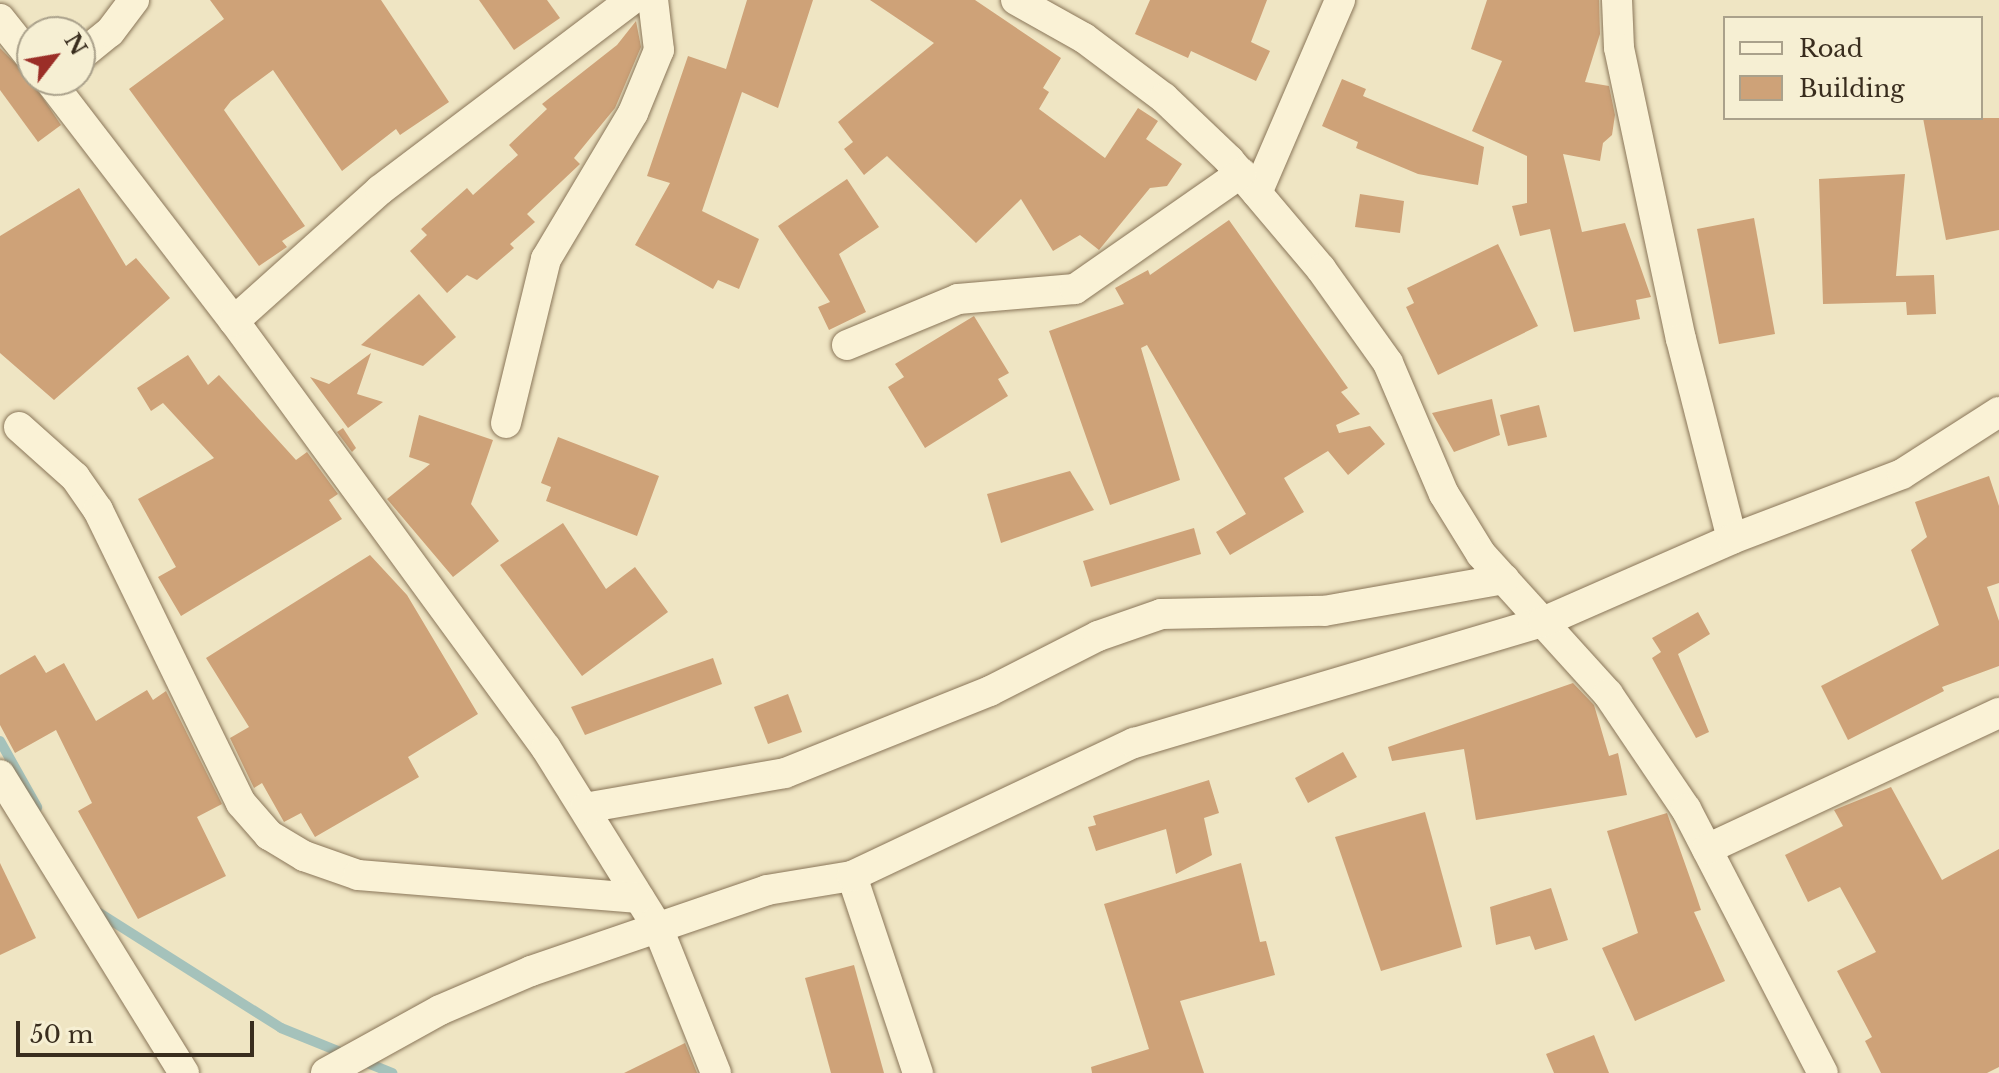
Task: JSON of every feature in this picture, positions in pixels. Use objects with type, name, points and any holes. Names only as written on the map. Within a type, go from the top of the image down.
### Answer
[{"type":"street","points":[[96,43],[110,32],[134,0]]},
{"type":"street","points":[[234,321],[380,190],[631,0]]},
{"type":"street","points":[[506,423],[546,259],[633,113],[659,50],[653,0]]},
{"type":"street","points":[[1016,0],[1084,38],[1164,98],[1249,183],[1321,269],[1388,363],[1444,494],[1481,554],[1608,694],[1707,849],[1823,1073]]},
{"type":"street","points":[[847,345],[958,299],[1075,289],[1249,183],[1340,0]]},
{"type":"street","points":[[1617,0],[1619,48],[1681,339],[1732,539]]},
{"type":"street","points":[[0,19],[16,39]]},
{"type":"street","points":[[62,96],[234,321],[585,808],[658,928],[716,1073]]},
{"type":"street","points":[[326,1073],[440,1010],[658,928],[767,890],[852,876],[1134,743],[1543,622],[1732,539],[1902,474],[1999,412]]},
{"type":"street","points":[[19,427],[75,477],[98,510],[241,803],[269,835],[304,856],[358,875],[639,898]]},
{"type":"street","points":[[585,808],[785,773],[990,691],[1098,636],[1161,614],[1324,611],[1504,579]]},
{"type":"street","points":[[1707,849],[1999,713]]},
{"type":"street","points":[[0,775],[184,1073]]},
{"type":"street","points":[[852,876],[918,1073]]},
{"type":"building","points":[[210,0],[381,0],[449,102],[400,135],[396,129],[342,171],[273,70],[231,101],[224,110],[305,226],[282,241],[287,247],[259,266],[129,89],[224,19]]},
{"type":"building","points":[[479,0],[547,0],[560,18],[514,50]]},
{"type":"building","points":[[747,0],[813,0],[778,108],[742,92],[702,211],[759,239],[739,289],[718,280],[713,289],[635,245],[670,183],[647,176],[688,56],[726,69]]},
{"type":"building","points":[[870,0],[975,0],[1061,58],[1043,88],[1049,92],[1039,109],[1105,158],[1138,108],[1158,121],[1146,139],[1182,164],[1167,186],[1150,188],[1099,250],[1080,235],[1053,251],[1021,199],[976,243],[887,156],[864,175],[844,149],[853,142],[838,122],[934,43]]},
{"type":"building","points":[[1150,0],[1267,0],[1251,42],[1270,51],[1256,81],[1191,51],[1188,58],[1135,34]]},
{"type":"building","points":[[1487,0],[1599,0],[1600,34],[1585,82],[1609,86],[1615,115],[1612,135],[1603,143],[1600,161],[1563,154],[1582,232],[1625,223],[1651,297],[1636,300],[1640,319],[1574,332],[1550,229],[1520,236],[1512,206],[1527,203],[1527,156],[1472,131],[1502,61],[1471,49]]},
{"type":"building","points":[[636,21],[641,47],[615,108],[574,158],[580,164],[527,214],[535,222],[510,244],[514,248],[477,280],[467,275],[447,293],[410,251],[427,235],[421,229],[467,188],[473,195],[518,155],[509,145],[547,109],[542,104],[617,45]]},
{"type":"building","points":[[0,48],[16,64],[16,96],[41,96],[61,125],[38,142],[0,90]]},
{"type":"building","points":[[1342,79],[1366,89],[1363,96],[1484,147],[1478,185],[1418,174],[1356,148],[1358,142],[1322,126]]},
{"type":"building","points":[[1999,118],[1999,230],[1946,240],[1923,120]]},
{"type":"building","points":[[1905,174],[1896,276],[1934,275],[1936,314],[1907,315],[1906,302],[1823,304],[1819,179]]},
{"type":"building","points":[[847,179],[879,227],[839,254],[866,312],[829,330],[818,307],[830,302],[778,226]]},
{"type":"building","points":[[79,188],[126,266],[136,258],[170,298],[54,400],[0,353],[0,236]]},
{"type":"building","points":[[1360,194],[1404,201],[1400,233],[1355,227]]},
{"type":"building","points":[[1754,218],[1775,334],[1719,344],[1697,229]]},
{"type":"building","points":[[1229,220],[1348,388],[1341,392],[1360,414],[1336,425],[1339,433],[1370,426],[1385,444],[1348,475],[1328,451],[1284,478],[1304,512],[1230,555],[1216,532],[1246,514],[1147,345],[1141,348],[1180,480],[1110,505],[1049,331],[1124,304],[1115,288],[1148,270],[1150,275]]},
{"type":"building","points":[[1498,244],[1538,326],[1438,375],[1406,307],[1414,303],[1407,288]]},
{"type":"building","points":[[419,294],[456,337],[423,366],[361,345]]},
{"type":"building","points":[[974,316],[1009,373],[998,379],[1008,396],[925,448],[888,387],[904,377],[895,364]]},
{"type":"building","points":[[371,353],[357,394],[383,402],[348,428],[310,377],[329,384]]},
{"type":"building","points":[[188,355],[208,385],[219,375],[296,460],[307,452],[338,494],[329,500],[342,519],[181,616],[158,577],[176,567],[138,499],[214,458],[163,403],[151,411],[137,388]]},
{"type":"building","points":[[1492,399],[1500,435],[1454,452],[1432,413]]},
{"type":"building","points":[[1539,405],[1547,437],[1508,446],[1500,415]]},
{"type":"building","points":[[419,415],[493,440],[471,504],[499,541],[453,577],[387,499],[430,464],[409,457]]},
{"type":"building","points":[[343,428],[356,448],[352,452],[337,432]]},
{"type":"building","points":[[558,437],[659,476],[637,536],[546,501],[551,487],[541,483]]},
{"type":"building","points":[[1070,471],[1094,510],[1001,543],[987,494]]},
{"type":"building","points":[[1989,476],[1999,506],[1999,583],[1987,587],[1999,621],[1999,666],[1942,687],[1944,691],[1848,740],[1821,686],[1939,625],[1911,550],[1927,537],[1915,502]]},
{"type":"building","points":[[563,523],[606,589],[635,567],[668,612],[582,676],[500,565]]},
{"type":"building","points":[[1194,528],[1201,554],[1091,587],[1083,561]]},
{"type":"building","points":[[370,555],[407,595],[478,714],[408,757],[419,777],[315,837],[301,813],[284,822],[262,783],[254,788],[230,738],[249,727],[206,658]]},
{"type":"building","points":[[1698,612],[1710,634],[1678,654],[1709,732],[1696,738],[1652,658],[1661,652],[1652,638]]},
{"type":"building","points":[[35,655],[46,673],[64,663],[96,721],[147,690],[153,700],[166,691],[222,804],[197,817],[226,876],[138,919],[78,811],[92,803],[56,730],[15,753],[0,725],[0,675]]},
{"type":"building","points":[[713,658],[722,684],[585,735],[571,707]]},
{"type":"building","points":[[1573,683],[1594,705],[1609,756],[1618,753],[1627,795],[1476,820],[1464,749],[1392,761],[1388,747]]},
{"type":"building","points":[[788,694],[802,732],[768,744],[754,707]]},
{"type":"building","points":[[1343,752],[1357,777],[1308,803],[1295,778]]},
{"type":"building","points":[[1209,780],[1219,813],[1204,818],[1212,855],[1176,874],[1166,829],[1096,851],[1088,827],[1096,825],[1093,816]]},
{"type":"building","points":[[1891,787],[1942,880],[1999,849],[1999,1067],[1987,1073],[1881,1073],[1865,1041],[1872,1037],[1837,971],[1876,952],[1840,887],[1808,902],[1785,855],[1843,826],[1834,810]]},
{"type":"building","points":[[1425,812],[1462,947],[1381,971],[1335,837]]},
{"type":"building","points":[[1667,813],[1701,910],[1694,912],[1725,981],[1635,1021],[1602,948],[1638,933],[1607,831]]},
{"type":"building","points":[[0,863],[36,938],[0,955]]},
{"type":"building","points":[[1241,863],[1260,942],[1266,941],[1275,975],[1180,1001],[1204,1073],[1092,1073],[1091,1067],[1149,1049],[1104,904]]},
{"type":"building","points":[[1551,888],[1568,940],[1535,950],[1530,936],[1496,945],[1490,907]]},
{"type":"building","points":[[854,965],[884,1073],[831,1073],[805,978]]},
{"type":"building","points":[[1594,1035],[1609,1073],[1554,1073],[1546,1054]]},
{"type":"building","points":[[685,1043],[697,1073],[624,1073]]},
{"type":"waterway","points":[[0,741],[37,807]]},
{"type":"waterway","points":[[93,909],[281,1028],[345,1054]]},
{"type":"waterway","points":[[360,1060],[392,1073]]}]
